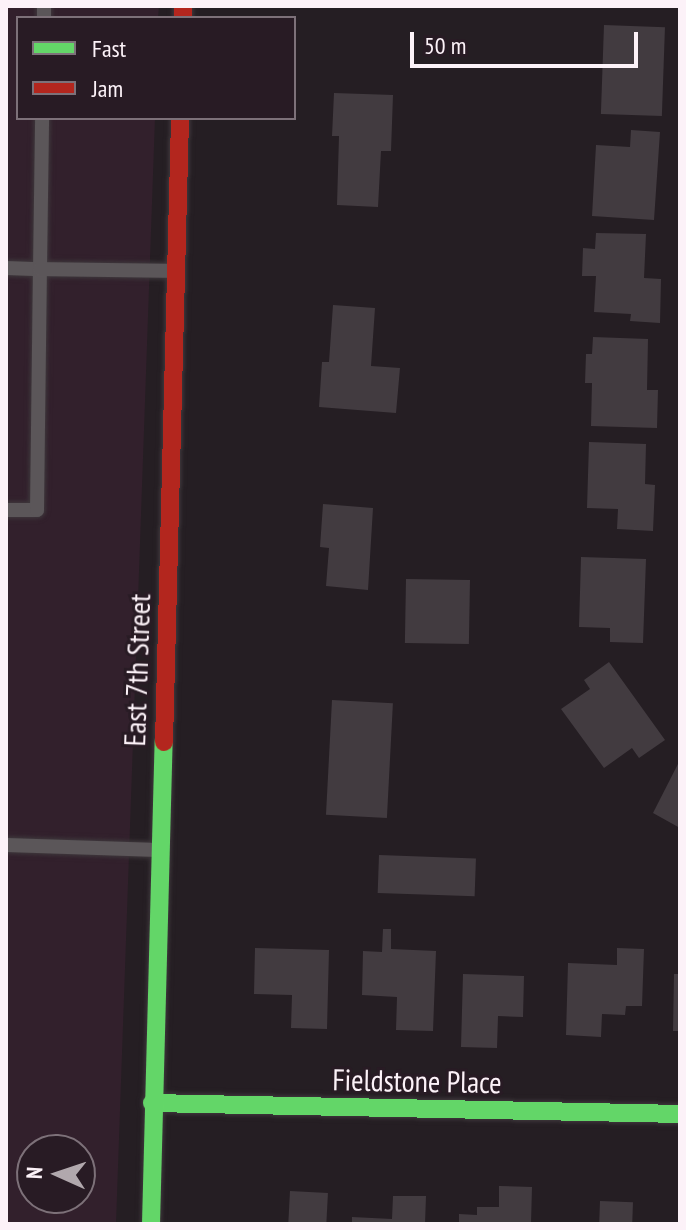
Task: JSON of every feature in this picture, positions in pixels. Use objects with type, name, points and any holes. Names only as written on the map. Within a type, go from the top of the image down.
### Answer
[{"type":"street","name":"East 7th Street","points":[[151,1224],[180,120]]},
{"type":"street","name":"Fieldstone Place","points":[[152,1103],[680,1114]]},
{"type":"lane","points":[[6,510],[37,510],[42,120]]},
{"type":"lane","points":[[6,268],[176,271]]},
{"type":"lane","points":[[6,845],[160,850]]},
{"type":"shaded area","points":[[6,6],[159,6],[158,16],[16,16],[16,120],[155,120],[116,1224],[6,1224]]},
{"type":"building","points":[[604,25],[665,27],[662,116],[601,114]]},
{"type":"building","points":[[334,93],[393,95],[391,151],[381,151],[378,207],[337,205],[339,136],[332,136]]},
{"type":"building","points":[[631,130],[660,132],[654,220],[592,216],[596,145],[630,147]]},
{"type":"building","points":[[596,233],[646,234],[644,278],[661,279],[660,323],[630,321],[631,314],[594,312],[596,276],[582,276],[583,248],[595,249]]},
{"type":"building","points":[[333,305],[375,308],[371,366],[400,368],[396,413],[319,407],[322,362],[329,362]]},
{"type":"building","points":[[593,337],[648,339],[647,390],[658,390],[657,428],[591,426],[592,383],[585,383],[586,354],[592,354]]},
{"type":"building","points":[[589,442],[646,444],[645,484],[655,485],[653,531],[617,529],[618,509],[587,508]]},
{"type":"building","points":[[323,504],[373,508],[368,590],[326,586],[329,548],[320,547]]},
{"type":"building","points":[[581,557],[646,559],[643,643],[610,642],[610,628],[579,627]]},
{"type":"building","points":[[406,579],[470,580],[469,644],[405,643]]},
{"type":"building","points":[[609,662],[665,740],[639,758],[632,748],[604,768],[561,709],[590,689],[584,680]]},
{"type":"building","points":[[332,700],[393,703],[387,818],[326,815]]},
{"type":"building","points":[[680,760],[680,828],[653,813]]},
{"type":"building","points":[[379,855],[476,858],[475,896],[378,893]]},
{"type":"building","points":[[383,929],[391,929],[391,949],[436,951],[433,1031],[396,1030],[397,997],[362,995],[363,951],[382,952]]},
{"type":"building","points":[[255,948],[329,950],[327,1029],[291,1028],[292,995],[254,994]]},
{"type":"building","points":[[617,948],[644,949],[642,1006],[626,1006],[625,1015],[602,1014],[601,1037],[566,1035],[568,963],[617,965]]},
{"type":"building","points":[[463,974],[524,976],[523,1017],[498,1016],[497,1048],[461,1047]]},
{"type":"building","points":[[674,974],[680,974],[680,1031],[673,1031]]},
{"type":"building","points":[[499,1186],[532,1187],[531,1224],[459,1224],[459,1214],[477,1215],[477,1207],[499,1207]]},
{"type":"building","points":[[290,1191],[328,1193],[326,1224],[288,1224]]},
{"type":"building","points":[[393,1196],[426,1196],[425,1224],[352,1224],[352,1217],[392,1219]]},
{"type":"building","points":[[600,1201],[633,1202],[632,1224],[599,1224]]},
{"type":"traffic: fast","points":[[151,1224],[164,742]]},
{"type":"traffic: fast","points":[[152,1103],[680,1114]]},
{"type":"traffic: jam","points":[[183,6],[183,16]]},
{"type":"traffic: jam","points":[[164,742],[180,120]]}]
